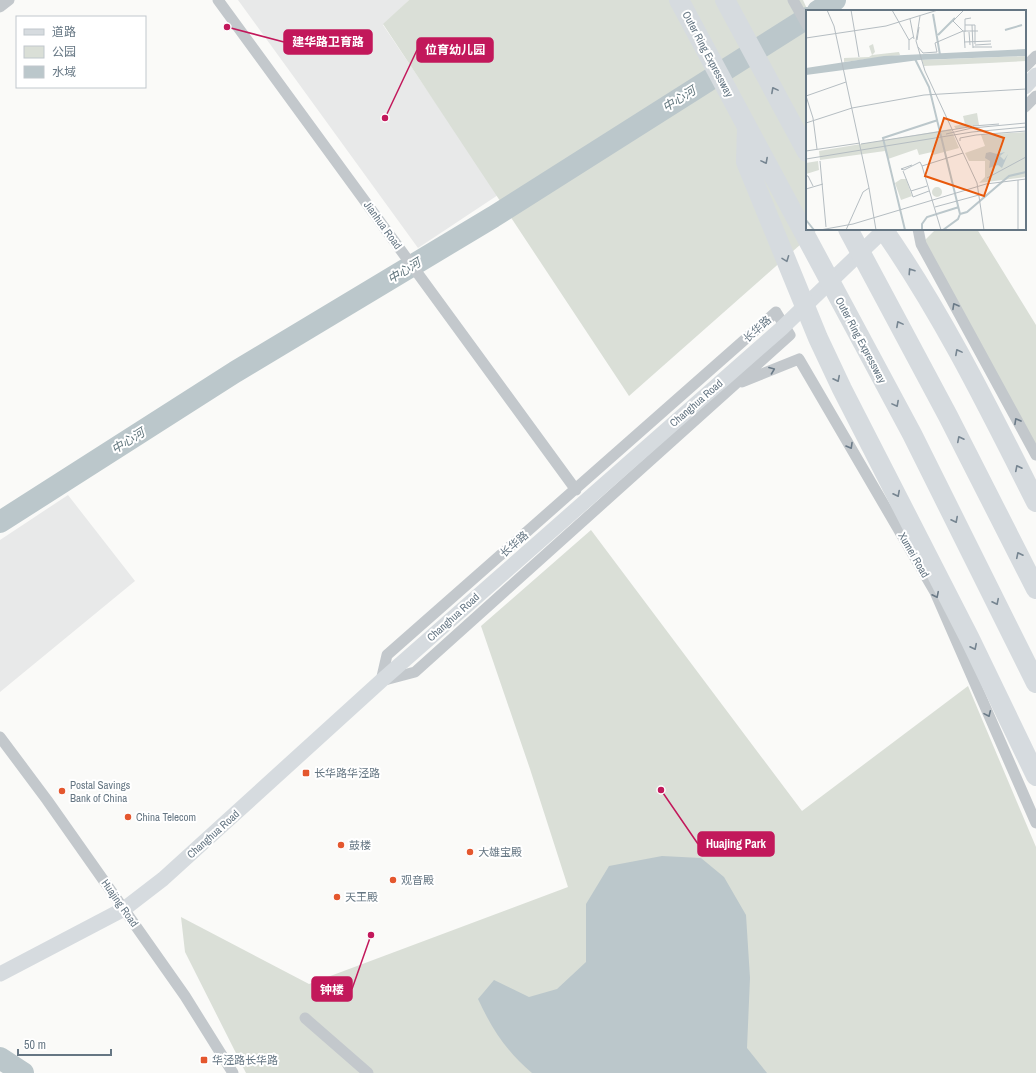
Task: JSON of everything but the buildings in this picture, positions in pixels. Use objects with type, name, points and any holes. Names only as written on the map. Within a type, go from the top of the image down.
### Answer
[{"type":"highway","name":"Outer Ring Expressway","points":[[679,0],[912,434],[1036,683]]},
{"type":"highway","points":[[725,0],[806,150]]},
{"type":"highway","points":[[784,109],[806,123]]},
{"type":"highway","points":[[747,127],[746,162],[818,338],[842,389],[964,625],[1036,776]]},
{"type":"highway","points":[[849,230],[948,416],[1036,589]]},
{"type":"highway","points":[[885,230],[946,328],[1036,502]]},
{"type":"street","points":[[0,7],[9,0]]},
{"type":"street","name":"Jianhua Road","points":[[218,0],[576,490]]},
{"type":"street","points":[[793,0],[806,23]]},
{"type":"street","points":[[1026,66],[1036,56]]},
{"type":"street","points":[[1026,86],[1036,75]]},
{"type":"street","points":[[1026,106],[1036,96]]},
{"type":"street","name":"Changhua Road","points":[[0,974],[124,909],[163,879],[572,510],[782,328],[883,230]]},
{"type":"street","points":[[918,230],[921,244],[1036,455]]},
{"type":"street","name":"长华路","points":[[776,312],[790,335],[736,384],[415,672],[381,681],[387,655],[576,490],[776,312]]},
{"type":"street","name":"Xumei Road","points":[[736,384],[799,359],[935,592],[1036,823]]},
{"type":"street","name":"Huajing Road","points":[[0,737],[47,800],[185,996],[233,1073]]},
{"type":"street","points":[[305,1018],[368,1073]]},
{"type":"shaded area","points":[[238,0],[409,0],[383,25],[498,195],[418,248]]},
{"type":"shaded area","points":[[68,495],[135,581],[0,692],[0,540]]},
{"type":"green space","points":[[409,0],[803,0],[808,10],[806,10],[806,230],[817,230],[629,396],[383,24]]},
{"type":"green space","points":[[935,230],[978,230],[1036,325],[1036,455],[921,244]]},
{"type":"green space","points":[[591,530],[802,811],[968,686],[1036,847],[1036,1073],[246,1073],[185,952],[181,917],[309,984],[568,887],[530,769],[481,626]]},
{"type":"water","points":[[662,856],[701,858],[724,877],[746,915],[750,978],[747,1048],[767,1073],[532,1073],[500,1039],[478,999],[494,980],[529,997],[557,989],[586,962],[586,904],[609,866]]},
{"type":"waterway","name":"中心河","points":[[820,10],[835,0]]},
{"type":"waterway","name":"中心河","points":[[0,522],[235,372],[493,217],[806,19]]},
{"type":"waterway","points":[[0,1058],[23,1073]]},
{"type":"place","name":"建华路卫育路","points":[[227,27]]},
{"type":"place","name":"位育幼儿园","points":[[385,118]]},
{"type":"place","name":"长华路华泾路","points":[[306,773]]},
{"type":"place","name":"Huajing Park","points":[[661,790]]},
{"type":"place","name":"Postal Savings Bank of China","points":[[62,791]]},
{"type":"place","name":"China Telecom","points":[[128,817]]},
{"type":"place","name":"鼓楼","points":[[341,845]]},
{"type":"place","name":"大雄宝殿","points":[[470,852]]},
{"type":"place","name":"观音殿","points":[[393,880]]},
{"type":"place","name":"天王殿","points":[[337,897]]},
{"type":"place","name":"钟楼","points":[[371,935]]},
{"type":"place","name":"华泾路长华路","points":[[204,1060]]}]
